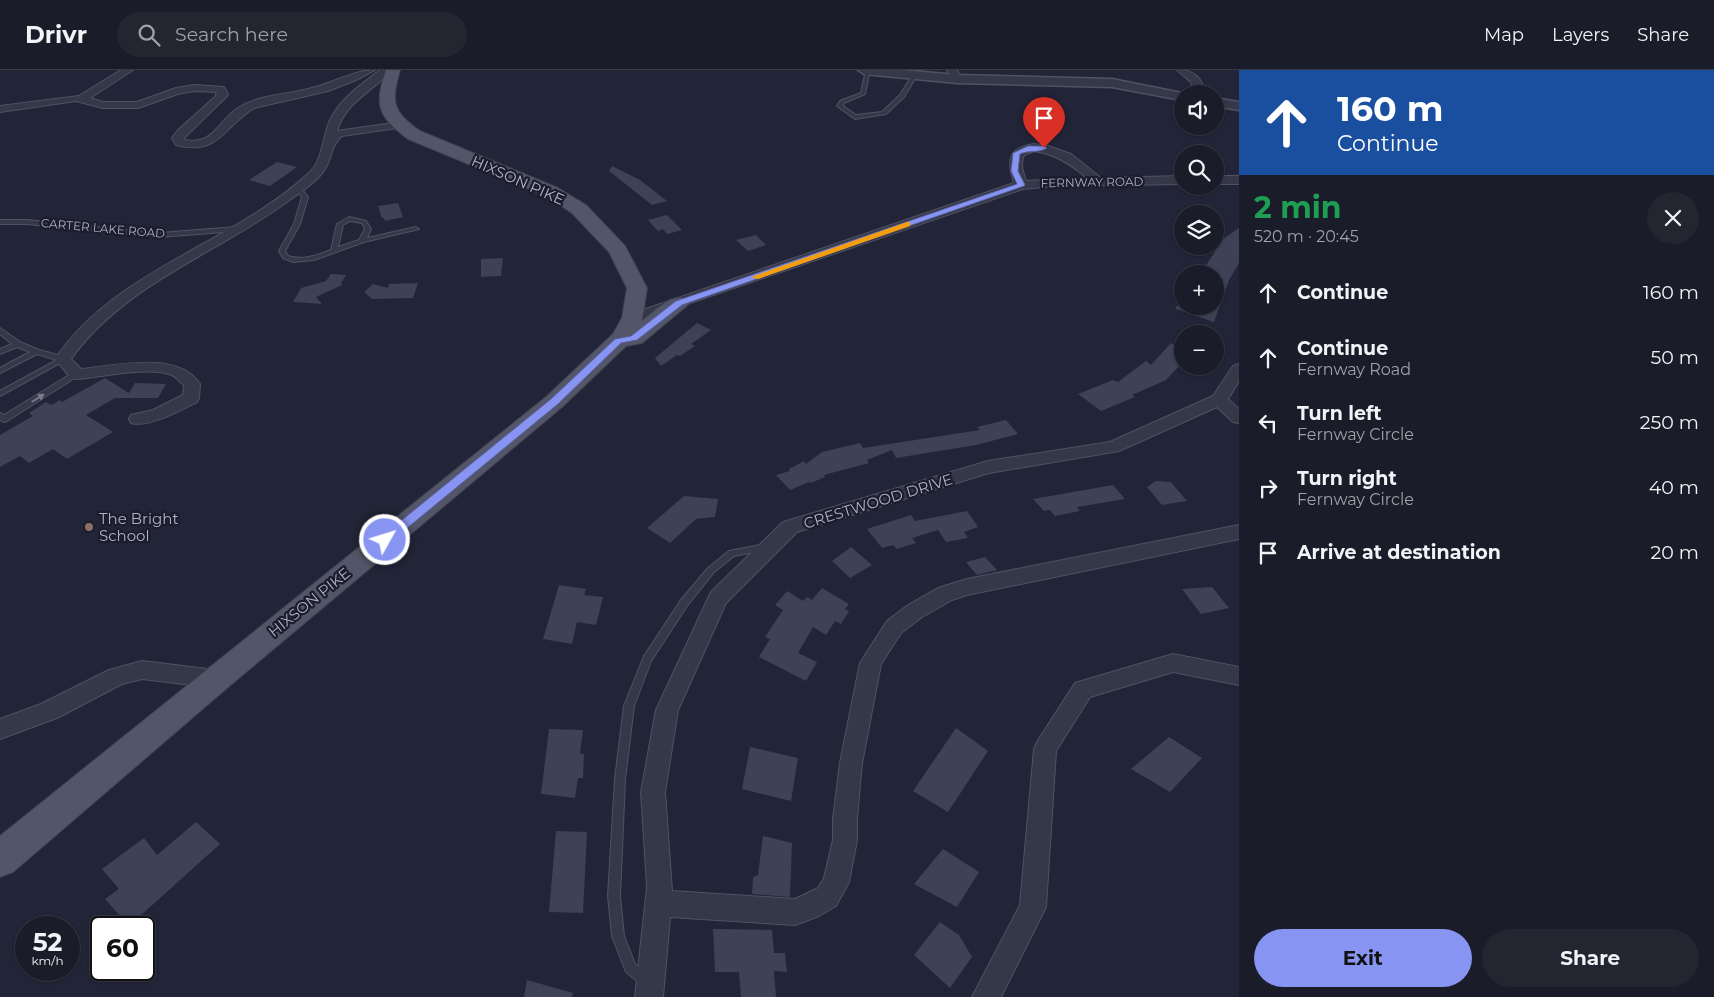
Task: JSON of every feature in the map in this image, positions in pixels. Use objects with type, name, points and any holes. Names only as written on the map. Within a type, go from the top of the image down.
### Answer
[{"type":"main road","name":"HIXSON PIKE","points":[[393,70],[385,94],[386,108],[392,118],[414,135],[552,192],[579,209],[618,250],[638,288]]},
{"type":"main road","points":[[638,288],[660,300],[679,303],[634,338],[626,330],[638,288]]},
{"type":"main road","name":"HIXSON PIKE","points":[[0,859],[554,402],[626,330]]},
{"type":"street","points":[[81,99],[128,70]]},
{"type":"street","points":[[0,109],[76,98],[119,106],[138,105],[176,91],[194,88],[220,89],[223,94],[219,99],[182,132],[178,138],[180,143],[203,145],[211,142],[236,115],[248,106],[328,88],[370,70]]},
{"type":"street","points":[[137,419],[158,414],[191,398],[192,384],[182,374],[171,370],[150,368],[77,374],[63,359],[83,333],[111,308],[164,272],[264,213],[315,174],[324,162],[336,118],[346,105],[386,70]]},
{"type":"street","points":[[864,70],[892,71],[915,75],[955,74],[1104,82],[1174,95]]},
{"type":"street","points":[[1182,70],[1193,77],[1199,85]]},
{"type":"street","points":[[1224,104],[1239,106]]},
{"type":"street","points":[[330,140],[338,134],[346,132],[400,125]]},
{"type":"street","points":[[1021,185],[1015,171],[1015,156],[1020,150],[1028,148],[1044,148],[1069,158],[1098,181]]},
{"type":"street","name":"FERNWAY ROAD","points":[[679,303],[1021,185],[1054,182],[1174,180]]},
{"type":"street","points":[[1224,180],[1239,180]]},
{"type":"street","points":[[1239,369],[1219,400],[1239,418]]},
{"type":"street","name":"CRESTWOOD DRIVE","points":[[649,990],[660,888],[654,792],[667,710],[718,598],[790,528],[988,467],[1113,447],[1219,400]]},
{"type":"street","points":[[659,903],[795,912],[810,907],[827,897],[836,882],[845,840],[845,820],[851,763],[871,663],[887,635],[915,611],[946,594],[967,587],[1239,532]]},
{"type":"street","points":[[986,997],[1034,907],[1045,749],[1083,690],[1173,663],[1239,676]]},
{"type":"street","points":[[0,729],[49,712],[118,676],[142,670],[216,679]]},
{"type":"lane","points":[[868,70],[862,94],[842,102],[840,106],[855,117],[884,113],[902,96],[915,75]]},
{"type":"lane","points":[[298,188],[305,197],[297,224],[282,251],[284,257],[293,260],[314,258],[362,241],[416,229]]},
{"type":"lane","points":[[334,250],[339,241],[337,232],[340,224],[349,220],[364,222],[368,229],[362,241]]},
{"type":"lane","name":"CARTER LAKE ROAD","points":[[0,222],[27,222],[160,235],[236,229]]},
{"type":"lane","points":[[1,332],[17,344],[36,352],[63,359]]},
{"type":"lane","points":[[0,352],[17,344]]},
{"type":"lane","points":[[0,371],[36,352]]},
{"type":"lane","points":[[0,394],[63,359]]},
{"type":"lane","points":[[0,416],[4,419],[77,374]]},
{"type":"lane","points":[[649,990],[630,968],[618,936],[614,896],[620,779],[630,706],[647,659],[684,603],[711,570],[732,553],[772,546]]},
{"type":"building","points":[[277,162],[297,167],[270,186],[249,180]]},
{"type":"building","points":[[612,166],[640,180],[667,201],[652,205],[609,171]]},
{"type":"building","points":[[398,203],[403,217],[385,221],[378,206]]},
{"type":"building","points":[[667,215],[682,230],[667,234],[663,229],[658,231],[648,220]]},
{"type":"building","points":[[1239,228],[1239,263],[1229,280],[1224,294],[1224,265],[1206,265],[1213,255],[1224,255],[1224,238]]},
{"type":"building","points":[[756,235],[766,245],[748,251],[736,240]]},
{"type":"building","points":[[503,258],[501,276],[481,277],[481,259]]},
{"type":"building","points":[[331,274],[346,275],[341,283],[342,285],[316,297],[322,304],[293,302],[301,288],[326,281]]},
{"type":"building","points":[[418,283],[413,298],[372,299],[364,292],[373,284],[388,288],[389,284]]},
{"type":"building","points":[[1194,315],[1216,315],[1214,322]]},
{"type":"building","points":[[697,323],[711,330],[691,344],[695,346],[661,366],[655,358]]},
{"type":"building","points":[[1171,343],[1174,345],[1174,372],[1166,380],[1132,395],[1135,397],[1101,411],[1078,394],[1113,380],[1118,382],[1146,361],[1151,365]]},
{"type":"building","points":[[105,378],[129,393],[135,383],[166,384],[158,398],[115,398],[86,415],[113,432],[67,459],[53,449],[29,463],[20,456],[0,467],[0,435],[33,416],[29,413],[46,402],[51,405],[60,400],[62,402]]},
{"type":"building","points":[[1006,420],[1018,434],[976,445],[896,458],[892,450],[867,460],[869,463],[824,475],[825,477],[790,490],[776,475],[790,471],[789,469],[804,461],[806,464],[822,452],[860,443],[863,448],[980,430],[977,427]]},
{"type":"building","points":[[1156,481],[1171,482],[1187,501],[1162,505],[1147,487]]},
{"type":"building","points":[[1113,485],[1125,499],[1077,507],[1080,511],[1055,516],[1050,510],[1044,511],[1033,499]]},
{"type":"building","points":[[684,496],[718,499],[715,517],[696,519],[670,543],[647,528]]},
{"type":"building","points":[[967,511],[978,527],[964,532],[968,538],[946,542],[938,530],[912,538],[916,543],[897,549],[893,545],[882,548],[867,529],[911,515],[915,521]]},
{"type":"building","points":[[851,547],[872,565],[850,578],[832,561]]},
{"type":"building","points":[[985,557],[997,570],[977,575],[966,562]]},
{"type":"building","points":[[559,585],[586,589],[584,595],[603,597],[596,625],[577,622],[572,644],[543,639]]},
{"type":"building","points":[[1212,587],[1229,608],[1201,614],[1182,589]]},
{"type":"building","points":[[822,588],[849,604],[845,609],[849,611],[841,624],[835,621],[826,635],[813,627],[798,653],[817,662],[806,681],[759,657],[770,639],[765,637],[783,610],[775,605],[787,591],[803,601],[807,597],[812,600]]},
{"type":"building","points":[[956,728],[988,751],[948,812],[913,791]]},
{"type":"building","points":[[549,729],[583,730],[580,754],[584,754],[583,778],[578,778],[575,798],[541,794]]},
{"type":"building","points":[[1169,737],[1202,758],[1170,792],[1131,769]]},
{"type":"building","points":[[750,747],[798,758],[791,801],[742,789]]},
{"type":"building","points":[[196,822],[220,844],[140,916],[120,916],[105,899],[119,889],[102,869],[144,838],[157,855]]},
{"type":"building","points":[[556,831],[587,832],[583,913],[549,912]]},
{"type":"building","points":[[763,836],[792,843],[790,897],[752,894],[753,877],[758,875]]},
{"type":"building","points":[[943,849],[979,872],[957,907],[914,884]]},
{"type":"building","points":[[940,922],[959,935],[972,957],[950,988],[914,955]]},
{"type":"building","points":[[713,929],[772,930],[774,953],[785,953],[787,972],[774,971],[776,997],[741,997],[739,972],[715,972]]},
{"type":"building","points":[[527,980],[573,993],[572,997],[524,997]]},
{"type":"slow traffic","points":[[755,277],[907,224]]},
{"type":"place","name":"The Bright School","points":[[89,527]]},
{"type":"route","points":[[385,540],[554,402],[618,341],[634,338],[679,303],[1021,185],[1015,171],[1015,156],[1020,150],[1044,148]]}]
